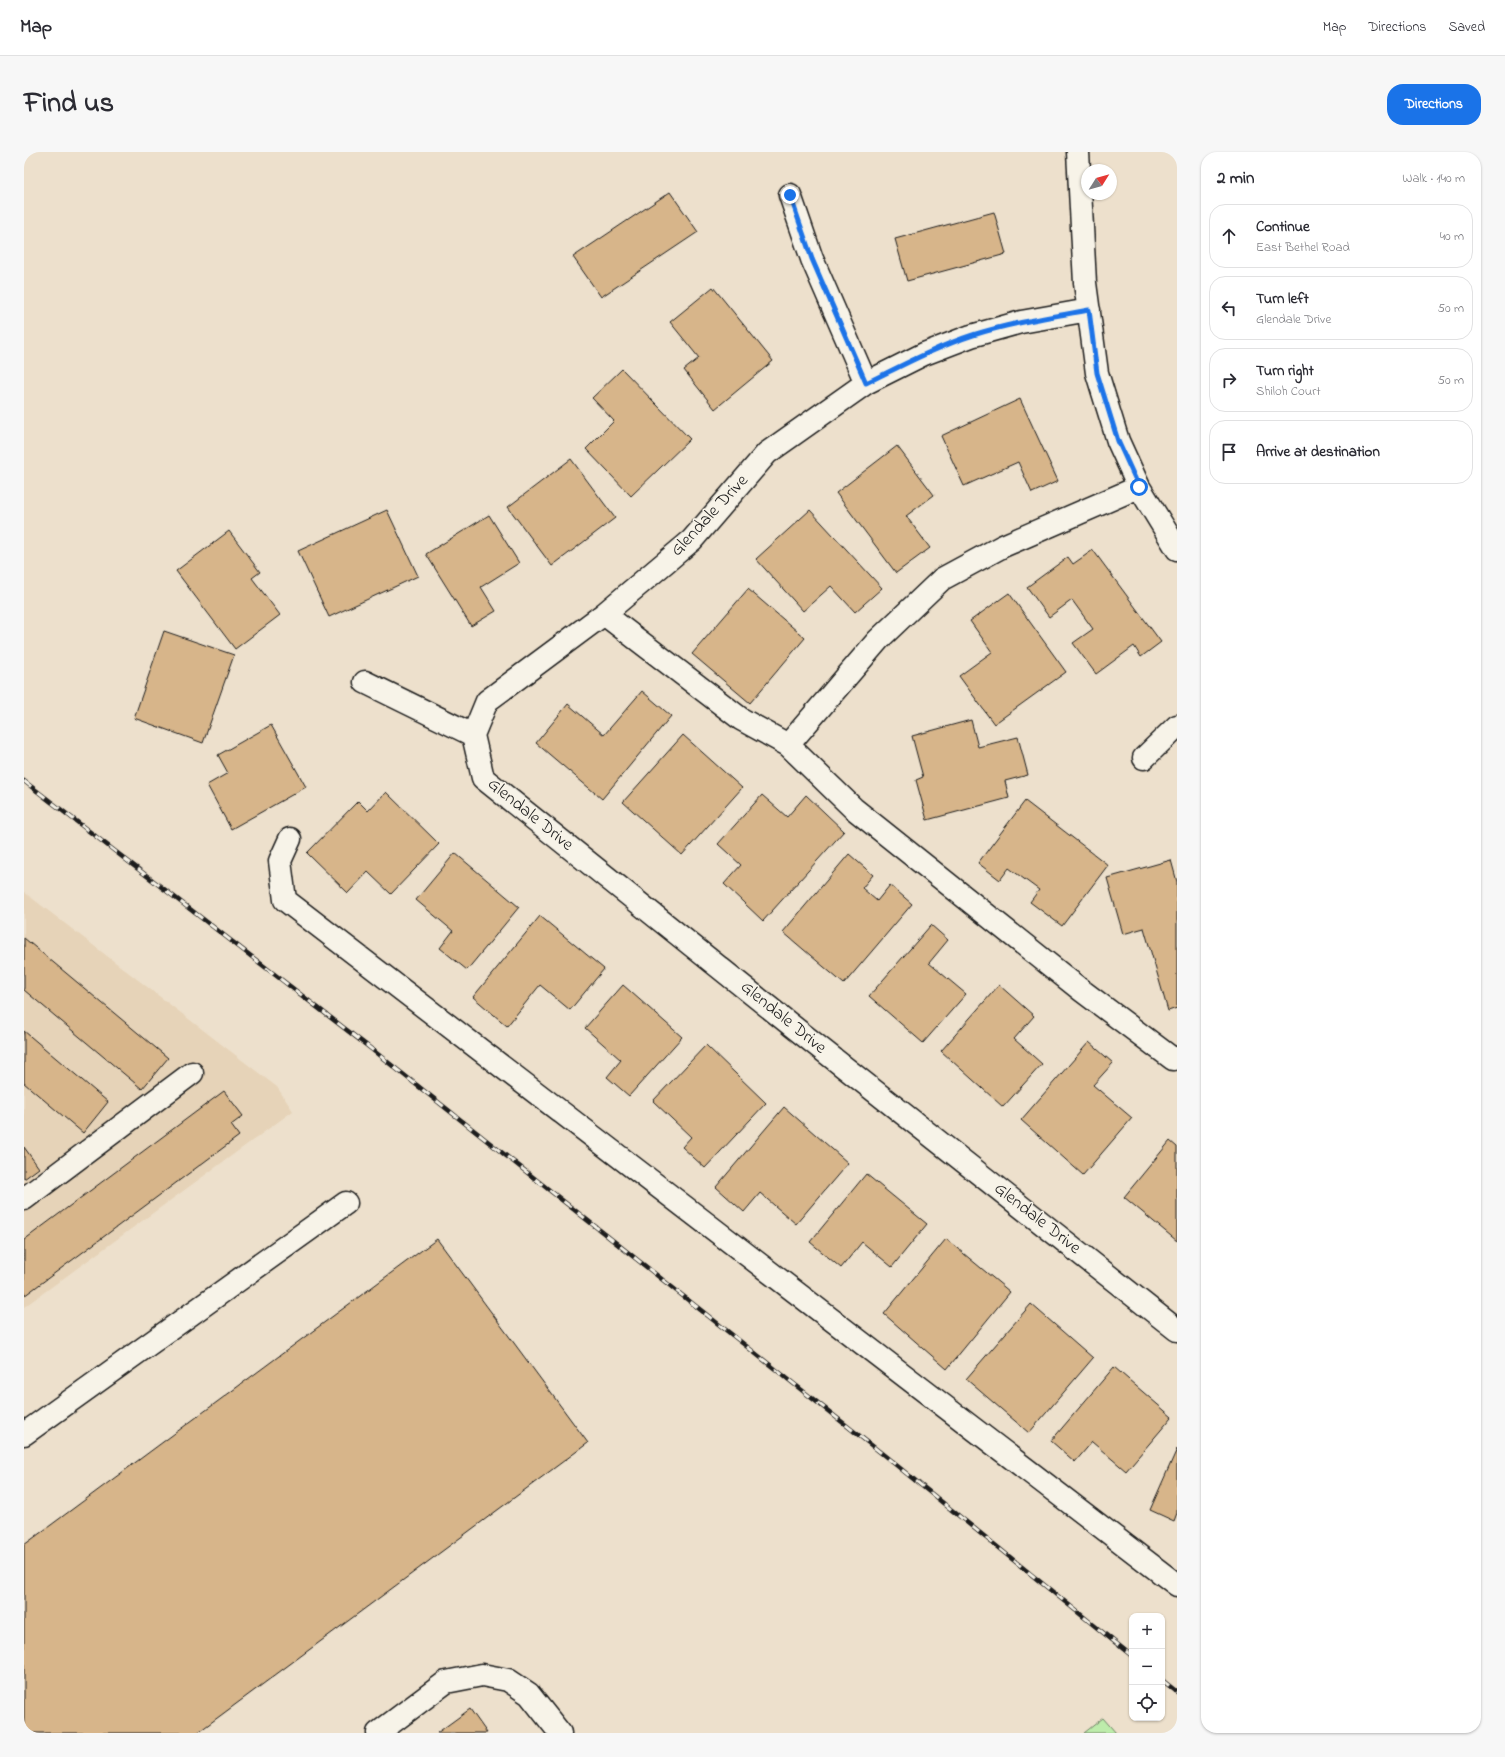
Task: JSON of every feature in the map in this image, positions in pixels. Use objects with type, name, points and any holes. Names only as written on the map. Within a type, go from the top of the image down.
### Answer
[{"type":"street","points":[[1078,152],[1085,283],[1097,373],[1118,441],[1139,487],[1177,549]]},
{"type":"street","points":[[790,195],[812,259],[866,383]]},
{"type":"street","name":"Glendale Drive","points":[[1089,310],[1021,322],[971,336],[924,354],[866,383],[767,453],[692,540],[604,614],[487,701],[473,735],[483,778],[790,1024],[1177,1330]]},
{"type":"street","points":[[788,745],[878,640],[942,579],[1003,546],[1139,487]]},
{"type":"street","points":[[604,614],[742,719],[788,745],[853,808],[1081,990],[1173,1059],[1177,1058]]},
{"type":"street","points":[[365,682],[473,735]]},
{"type":"street","points":[[1144,758],[1177,726]]},
{"type":"street","points":[[290,839],[280,861],[286,900],[1177,1585]]},
{"type":"street","points":[[24,1199],[192,1074]]},
{"type":"street","points":[[24,1434],[346,1203]]},
{"type":"street","points":[[378,1733],[446,1682],[482,1675],[508,1680],[529,1694],[560,1733]]},
{"type":"shaded area","points":[[24,892],[277,1087],[293,1111],[24,1307]]},
{"type":"green space","points":[[1103,1718],[1116,1733],[1084,1733]]},
{"type":"building","points":[[670,192],[698,232],[601,297],[573,257]]},
{"type":"building","points":[[994,212],[1006,254],[907,281],[895,239]]},
{"type":"building","points":[[713,287],[773,361],[715,409],[684,370],[699,358],[670,322]]},
{"type":"building","points":[[622,369],[690,439],[631,496],[586,449],[614,421],[592,398]]},
{"type":"building","points":[[1020,399],[1058,481],[1032,493],[1018,462],[964,486],[941,436]]},
{"type":"building","points":[[897,446],[934,495],[906,516],[930,548],[896,573],[836,493]]},
{"type":"building","points":[[571,459],[615,518],[552,566],[508,507]]},
{"type":"building","points":[[387,510],[418,576],[329,617],[298,551]]},
{"type":"building","points":[[810,510],[882,588],[855,612],[831,586],[803,611],[756,559]]},
{"type":"building","points":[[489,515],[519,563],[481,587],[496,611],[471,626],[426,554]]},
{"type":"building","points":[[229,531],[260,572],[252,578],[280,615],[235,649],[176,571]]},
{"type":"building","points":[[1093,550],[1161,642],[1141,657],[1134,646],[1096,674],[1073,643],[1093,629],[1072,600],[1049,617],[1027,587],[1068,557],[1073,564]]},
{"type":"building","points":[[748,589],[805,638],[750,703],[692,654]]},
{"type":"building","points":[[1009,593],[1066,672],[994,724],[959,676],[992,652],[970,621]]},
{"type":"building","points":[[164,631],[234,655],[203,743],[134,718]]},
{"type":"building","points":[[642,691],[671,716],[602,799],[536,743],[568,704],[604,735]]},
{"type":"building","points":[[971,720],[978,747],[1018,737],[1028,775],[1005,781],[1009,798],[927,820],[916,780],[923,777],[912,736]]},
{"type":"building","points":[[271,725],[306,787],[231,829],[207,785],[228,773],[218,755]]},
{"type":"building","points":[[683,735],[742,788],[682,855],[623,802]]},
{"type":"building","points":[[386,792],[439,844],[391,894],[368,872],[348,893],[307,853],[358,801],[368,811]]},
{"type":"building","points":[[762,795],[787,817],[806,795],[844,831],[763,921],[724,884],[741,865],[718,844]]},
{"type":"building","points":[[1025,801],[1108,865],[1062,926],[1030,902],[1039,890],[1009,868],[1000,880],[978,863]]},
{"type":"building","points":[[455,853],[519,907],[467,970],[440,948],[453,931],[416,900]]},
{"type":"building","points":[[849,854],[873,875],[862,888],[877,901],[890,885],[912,904],[844,984],[783,932]]},
{"type":"building","points":[[1171,860],[1177,882],[1177,1008],[1168,1011],[1144,928],[1123,934],[1107,878]]},
{"type":"building","points":[[540,916],[604,969],[570,1010],[540,985],[507,1026],[473,997]]},
{"type":"building","points":[[931,925],[948,940],[929,963],[966,994],[923,1043],[869,996]]},
{"type":"building","points":[[24,938],[168,1058],[142,1089],[24,990]]},
{"type":"building","points":[[623,985],[682,1037],[629,1096],[607,1077],[621,1060],[585,1028]]},
{"type":"building","points":[[999,985],[1034,1016],[1014,1039],[1042,1064],[1003,1107],[941,1051]]},
{"type":"building","points":[[24,1031],[108,1102],[83,1133],[24,1083]]},
{"type":"building","points":[[1089,1042],[1113,1063],[1093,1085],[1132,1118],[1083,1175],[1021,1120]]},
{"type":"building","points":[[706,1045],[766,1103],[705,1168],[682,1147],[691,1137],[653,1101]]},
{"type":"building","points":[[224,1091],[243,1116],[231,1125],[239,1136],[24,1296],[24,1240]]},
{"type":"building","points":[[784,1107],[848,1163],[796,1224],[760,1193],[744,1212],[716,1187]]},
{"type":"building","points":[[1170,1141],[1177,1147],[1177,1241],[1124,1197]]},
{"type":"building","points":[[24,1147],[39,1168],[24,1179]]},
{"type":"building","points":[[866,1174],[927,1224],[892,1267],[862,1242],[841,1268],[810,1242]]},
{"type":"building","points":[[437,1239],[588,1443],[197,1733],[24,1733],[24,1545]]},
{"type":"building","points":[[946,1239],[1010,1292],[947,1369],[884,1314]]},
{"type":"building","points":[[1031,1304],[1093,1358],[1029,1433],[966,1379]]},
{"type":"building","points":[[1114,1367],[1172,1417],[1126,1471],[1092,1442],[1075,1462],[1051,1441]]},
{"type":"building","points":[[1177,1449],[1177,1513],[1174,1521],[1150,1510]]},
{"type":"building","points":[[470,1709],[487,1733],[437,1733]]},
{"type":"railway","points":[[24,781],[370,1048],[885,1456],[1129,1654]]},
{"type":"railway","points":[[1165,1682],[1177,1692]]},
{"type":"route","points":[[790,195],[812,259],[866,383],[924,354],[971,336],[1021,322],[1089,310],[1097,373],[1118,441],[1139,487]]}]
